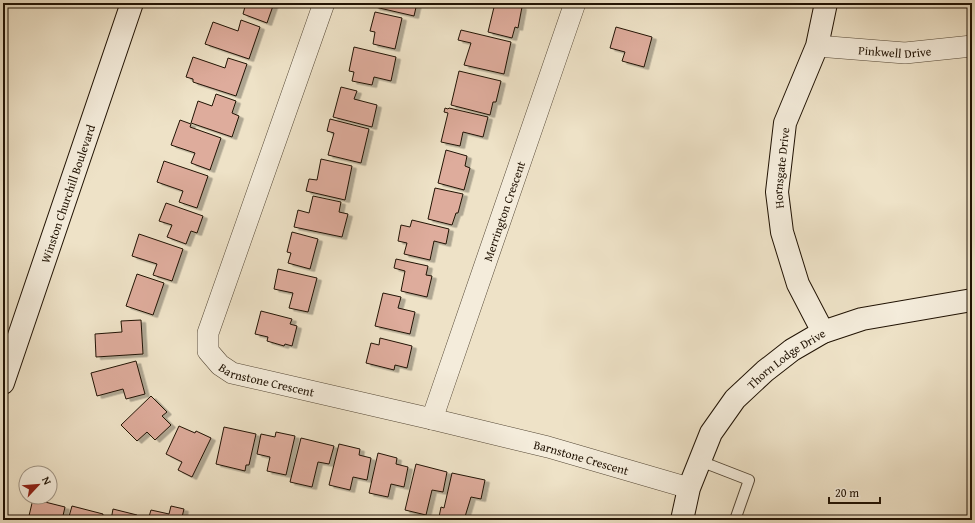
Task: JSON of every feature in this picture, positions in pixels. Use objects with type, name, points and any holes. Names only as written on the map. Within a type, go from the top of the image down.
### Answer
[{"type":"street","name":"Winston Churchill Boulevard","points":[[3,383],[132,3]]},
{"type":"street","name":"Barnstone Crescent","points":[[324,3],[208,333],[208,351],[220,365],[232,373],[548,447],[689,488]]},
{"type":"street","name":"Merrington Crescent","points":[[432,419],[575,3]]},
{"type":"street","name":"Hornsgate Drive","points":[[823,332],[798,284],[782,232],[777,192],[785,123],[817,46],[826,3]]},
{"type":"street","name":"Pinkwell Drive","points":[[817,46],[905,53],[972,46]]},
{"type":"street","name":"Thorn Lodge Drive","points":[[682,520],[689,488],[711,433],[735,399],[765,371],[792,350],[823,332],[862,319],[972,300]]},
{"type":"lane","points":[[700,460],[749,480],[734,520]]},
{"type":"building","points":[[246,3],[274,3],[267,23],[243,14]]},
{"type":"building","points":[[376,3],[417,3],[414,16],[375,7]]},
{"type":"building","points":[[495,3],[504,3],[522,7],[518,28],[515,27],[512,38],[488,32]]},
{"type":"building","points":[[375,12],[402,18],[395,49],[373,44],[375,32],[370,31]]},
{"type":"building","points":[[241,20],[260,27],[249,59],[205,44],[213,22],[238,31]]},
{"type":"building","points":[[616,27],[652,37],[644,67],[622,61],[625,52],[610,48]]},
{"type":"building","points":[[461,30],[511,42],[504,74],[464,65],[471,43],[458,40]]},
{"type":"building","points":[[354,47],[396,57],[391,81],[374,77],[372,85],[352,81],[354,72],[349,71]]},
{"type":"building","points":[[193,57],[225,68],[228,58],[247,64],[236,96],[193,82],[193,79],[186,77]]},
{"type":"building","points":[[459,71],[501,81],[496,102],[493,102],[490,115],[451,105]]},
{"type":"building","points":[[341,87],[357,91],[354,99],[377,105],[372,127],[333,117]]},
{"type":"building","points":[[216,94],[236,101],[232,113],[239,116],[232,137],[191,123],[198,101],[212,106]]},
{"type":"building","points":[[445,108],[488,117],[483,137],[463,132],[460,146],[441,142],[448,113],[444,112]]},
{"type":"building","points":[[330,119],[369,129],[361,163],[328,155],[334,133],[327,131]]},
{"type":"building","points":[[180,120],[191,124],[190,127],[221,138],[210,170],[191,163],[195,153],[171,145]]},
{"type":"building","points":[[446,150],[467,156],[465,166],[470,168],[464,190],[438,183]]},
{"type":"building","points":[[321,159],[352,166],[345,200],[306,191],[309,179],[317,180]]},
{"type":"building","points":[[164,161],[208,176],[197,208],[179,202],[183,191],[157,182]]},
{"type":"building","points":[[435,188],[463,194],[458,213],[456,213],[452,225],[428,219]]},
{"type":"building","points":[[313,196],[341,202],[339,212],[348,214],[342,237],[294,227],[298,210],[309,213]]},
{"type":"building","points":[[166,203],[203,216],[197,233],[191,231],[186,244],[167,237],[172,225],[159,221]]},
{"type":"building","points":[[412,220],[449,229],[446,244],[434,241],[430,260],[404,254],[407,243],[398,241],[401,225],[410,227]]},
{"type":"building","points":[[292,232],[318,239],[310,269],[288,263],[291,253],[287,252]]},
{"type":"building","points":[[139,234],[183,249],[172,281],[153,275],[157,264],[132,256]]},
{"type":"building","points":[[396,259],[428,266],[426,275],[432,276],[427,297],[401,291],[405,271],[394,268]]},
{"type":"building","points":[[278,269],[317,278],[308,312],[289,308],[293,293],[274,289]]},
{"type":"building","points":[[137,274],[164,283],[153,315],[126,306]]},
{"type":"building","points":[[383,293],[401,297],[398,308],[415,312],[410,334],[375,326]]},
{"type":"building","points":[[261,311],[292,319],[290,324],[297,326],[292,346],[285,344],[284,346],[267,341],[268,337],[255,334]]},
{"type":"building","points":[[141,320],[143,354],[96,357],[95,334],[122,332],[121,321]]},
{"type":"building","points":[[380,338],[412,346],[407,368],[395,365],[394,370],[366,363],[371,343],[379,345]]},
{"type":"building","points":[[136,361],[145,394],[126,399],[123,389],[97,396],[91,373]]},
{"type":"building","points":[[151,396],[167,412],[162,416],[171,425],[155,440],[147,432],[137,441],[121,425]]},
{"type":"building","points":[[179,426],[195,433],[196,431],[211,438],[192,477],[178,470],[182,462],[166,454]]},
{"type":"building","points":[[224,427],[256,434],[249,465],[246,465],[245,471],[216,464]]},
{"type":"building","points":[[276,432],[295,436],[286,475],[267,471],[270,457],[257,454],[261,434],[275,437]]},
{"type":"building","points":[[301,438],[334,446],[329,464],[318,462],[312,487],[290,482]]},
{"type":"building","points":[[339,444],[360,449],[359,455],[371,458],[367,480],[353,477],[350,490],[329,485]]},
{"type":"building","points":[[378,453],[397,458],[396,464],[408,467],[404,487],[391,484],[388,497],[369,493]]},
{"type":"building","points":[[416,464],[447,472],[443,492],[432,490],[426,515],[405,510]]},
{"type":"building","points":[[452,473],[485,480],[481,499],[471,497],[464,520],[450,520],[439,517],[441,507],[444,508]]},
{"type":"building","points":[[32,505],[57,505],[65,507],[62,520],[28,520]]},
{"type":"building","points":[[72,506],[103,514],[102,520],[68,520]]},
{"type":"building","points":[[171,506],[184,509],[182,517],[185,518],[184,520],[148,520],[151,510],[169,514]]},
{"type":"building","points":[[113,509],[137,515],[136,520],[111,520]]},
{"type":"building","points":[[808,516],[819,520],[807,520]]}]
